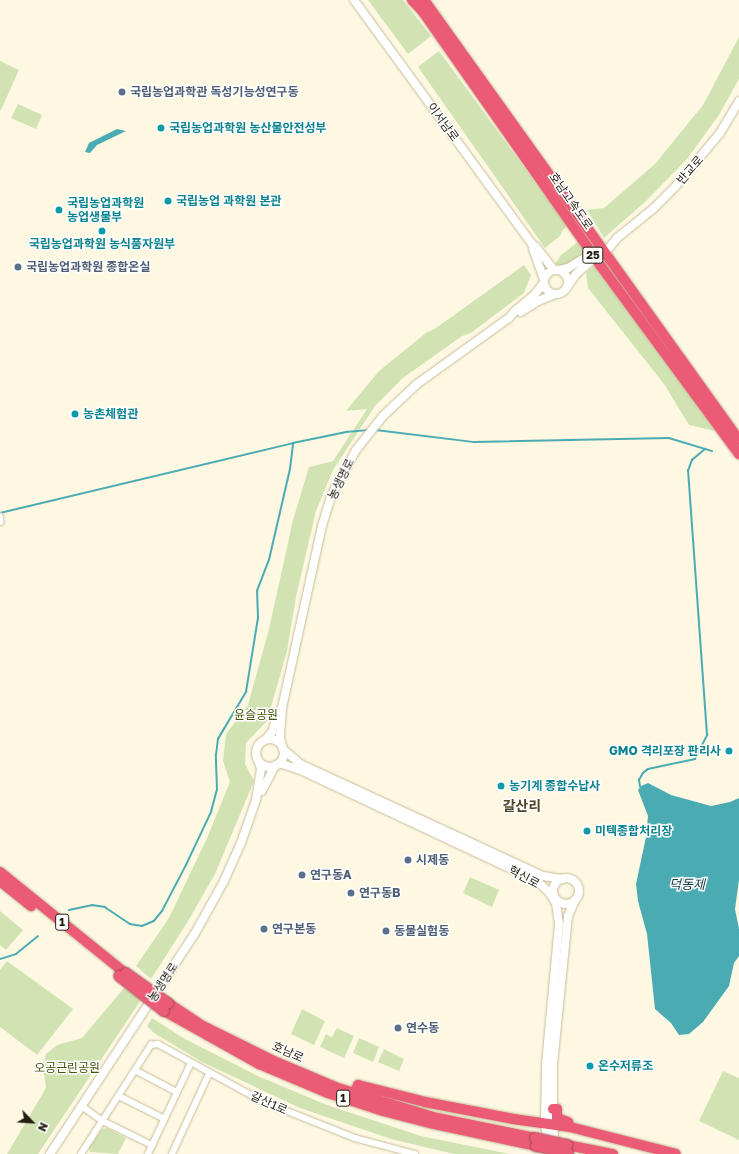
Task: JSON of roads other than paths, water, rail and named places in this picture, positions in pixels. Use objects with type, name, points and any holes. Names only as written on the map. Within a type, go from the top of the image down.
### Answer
[{"type":"highway","name":"호남고속도로","points":[[412,0],[423,12],[600,265],[739,454]]},
{"type":"highway","name":"호남고속도로","points":[[424,0],[739,440]]},
{"type":"highway","name":"호남로","points":[[0,872],[122,974]]},
{"type":"highway","name":"호남로","points":[[0,881],[166,1007],[259,1064],[328,1093],[383,1111],[430,1123],[535,1142]]},
{"type":"highway","name":"호남로","points":[[166,1007],[274,1061],[354,1094],[436,1118],[570,1151],[614,1154]]},
{"type":"highway","points":[[354,1094],[358,1085],[425,1102],[570,1127],[676,1154]]},
{"type":"highway","points":[[553,1109],[557,1109],[557,1118],[570,1124],[570,1127]]},
{"type":"main road","name":"이서남로","points":[[354,0],[532,244],[556,270]]},
{"type":"main road","name":"반교로","points":[[607,246],[654,208],[698,161],[720,133],[739,101]]},
{"type":"main road","name":"이서남로","points":[[532,244],[544,281]]},
{"type":"main road","name":"농생명로","points":[[256,800],[277,764],[283,757],[283,748],[280,737],[282,708],[322,526],[332,494],[356,450],[383,416],[417,384],[509,318],[517,315],[538,301],[554,294],[561,293],[589,259],[568,268],[548,273],[535,294],[514,311],[509,318]]},
{"type":"main road","points":[[556,270],[564,272],[568,279],[567,287]]},
{"type":"main road","points":[[544,281],[546,289],[554,294]]},
{"type":"main road","name":"농생명로","points":[[50,1154],[206,915],[241,843],[256,800],[261,769],[257,750],[261,742],[265,740],[272,732],[282,708]]},
{"type":"main road","points":[[265,740],[274,740],[283,748]]},
{"type":"main road","name":"혁신로","points":[[283,748],[300,764],[543,876],[570,879],[577,884],[579,892],[574,900],[566,926],[553,1064],[553,1109],[549,1124],[557,1154]]},
{"type":"main road","points":[[258,759],[264,765],[277,764]]},
{"type":"main road","name":"혁신로","points":[[277,764],[298,769],[531,878],[539,883],[555,899]]},
{"type":"main road","name":"혁신로","points":[[549,1154],[546,1064],[559,924],[555,899],[556,884],[563,879]]},
{"type":"main road","points":[[555,899],[566,904],[574,900]]},
{"type":"street","name":"갈산1로","points":[[81,1154],[151,1045],[158,1044],[209,1074],[255,1098],[355,1138],[415,1154]]},
{"type":"street","points":[[148,1154],[191,1063]]},
{"type":"street","points":[[135,1070],[177,1092]]},
{"type":"street","points":[[172,1154],[209,1074]]},
{"type":"street","points":[[119,1096],[164,1119]]},
{"type":"street","points":[[82,1106],[103,1121],[152,1145]]},
{"type":"water","points":[[117,129],[126,131],[97,145],[90,153],[85,152],[89,143]]},
{"type":"water","name":"덕동제","points":[[648,783],[671,795],[711,806],[730,802],[739,798],[739,880],[735,909],[739,929],[739,956],[734,963],[729,986],[703,1022],[689,1034],[679,1035],[671,1023],[655,1009],[647,934],[638,901],[636,884],[646,837],[648,816],[638,790],[641,786]]},
{"type":"waterway","points":[[0,513],[293,443],[346,432],[367,430]]},
{"type":"waterway","points":[[376,430],[474,442],[669,438],[712,451]]},
{"type":"waterway","points":[[69,910],[92,905],[105,907],[130,924],[142,926],[154,921],[162,911],[186,865],[211,812],[217,790],[216,755],[218,739],[246,692],[258,618],[257,591],[269,560],[290,469],[293,444]]},
{"type":"waterway","points":[[640,787],[639,780],[643,773],[648,769],[695,759],[707,735],[688,471],[692,460],[705,449]]},
{"type":"waterway","points":[[0,959],[16,954],[38,936]]},
{"type":"place","name":"국립농업과학관 독성기능성연구동","points":[[122,92]]},
{"type":"place","name":"국립농업과학원 농산물안전성부","points":[[161,128]]},
{"type":"place","name":"국립농업 과학원 본관","points":[[168,201]]},
{"type":"place","name":"국립농업과학원 농업생물부","points":[[59,210]]},
{"type":"place","name":"국립농업과학원 농식품자원부","points":[[102,231]]},
{"type":"place","name":"국립농업과학원 종합온실","points":[[18,267]]},
{"type":"place","name":"농촌체험관","points":[[75,414]]},
{"type":"place","name":"GMO 격리포장 판리사","points":[[729,751]]},
{"type":"place","name":"농기계 종합수납사","points":[[501,786]]},
{"type":"place","name":"미텍종합처리장","points":[[587,831]]},
{"type":"place","name":"시제동","points":[[408,860]]},
{"type":"place","name":"연구동A","points":[[302,875]]},
{"type":"place","name":"연구동B","points":[[351,893]]},
{"type":"place","name":"연구본동","points":[[264,929]]},
{"type":"place","name":"동물실험동","points":[[386,931]]},
{"type":"place","name":"연수동","points":[[398,1028]]},
{"type":"place","name":"온수저류조","points":[[590,1066]]},
{"type":"district","name":"갈산리","points":[[522,806]]},
{"type":"park label","name":"윤슬공원","points":[[256,715]]},
{"type":"park label","name":"오공근린공원","points":[[67,1068]]}]
